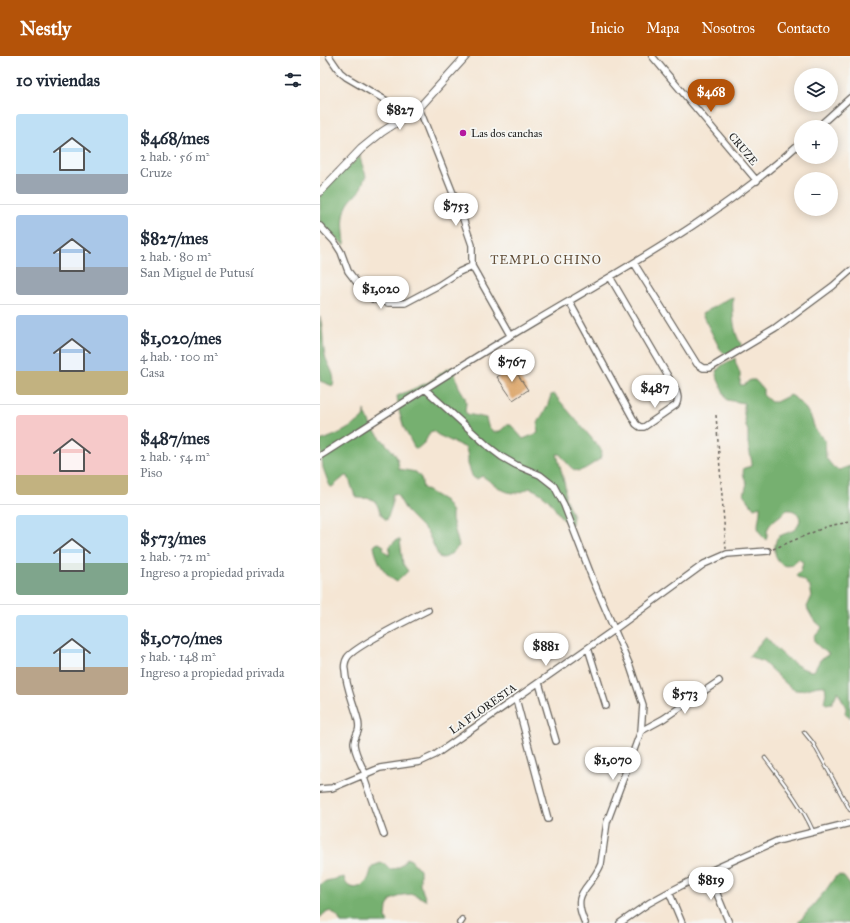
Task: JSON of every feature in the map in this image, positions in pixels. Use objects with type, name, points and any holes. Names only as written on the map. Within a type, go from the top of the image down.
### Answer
[{"type":"street","points":[[329,56],[340,72],[346,77],[409,114]]},
{"type":"street","points":[[320,192],[361,149],[382,132],[419,108],[466,56]]},
{"type":"street","name":"CRUZE","points":[[652,56],[757,181]]},
{"type":"street","points":[[826,120],[850,98]]},
{"type":"street","points":[[419,108],[472,245],[472,266],[511,335]]},
{"type":"street","points":[[320,456],[511,335],[634,263],[757,181],[794,148]]},
{"type":"street","points":[[320,226],[334,241],[341,252],[348,271],[364,292],[373,299],[388,303],[405,303],[439,286],[459,272],[472,266]]},
{"type":"street","points":[[634,263],[697,364],[703,368],[710,368],[775,329],[850,271]]},
{"type":"street","points":[[569,302],[636,424],[640,427],[644,426],[676,405],[678,402],[678,397],[676,390],[610,277]]},
{"type":"street","points":[[425,389],[502,457],[516,465],[540,475],[554,486],[564,505],[593,580],[630,666],[643,706],[641,731],[607,822],[601,864],[580,896],[580,913],[585,923]]},
{"type":"street","name":"LA FLORESTA","points":[[320,790],[332,788],[388,766],[420,762],[429,758],[615,630],[704,564],[727,554],[768,552]]},
{"type":"street","points":[[384,835],[355,749],[354,743],[360,727],[348,692],[344,669],[347,658],[354,651],[428,610]]},
{"type":"street","points":[[588,648],[606,706]]},
{"type":"street","points":[[641,731],[663,719],[719,681]]},
{"type":"street","points":[[539,683],[556,741]]},
{"type":"street","points":[[516,699],[548,819]]},
{"type":"street","points":[[620,923],[649,903],[669,892],[708,872],[777,841],[850,823]]},
{"type":"street","points":[[708,872],[729,923]]},
{"type":"street","points":[[669,892],[682,923]]},
{"type":"lane","points":[[804,732],[813,743],[850,810]]},
{"type":"lane","points":[[765,758],[795,796],[806,814],[813,831]]},
{"type":"path","points":[[716,415],[727,554]]},
{"type":"path","points":[[768,552],[828,526],[850,522]]},
{"type":"green space","points":[[360,156],[366,176],[360,190],[349,202],[344,214],[344,245],[320,223],[320,192]]},
{"type":"green space","points":[[733,297],[735,328],[741,346],[726,355],[720,349],[702,314]]},
{"type":"green space","points":[[320,317],[326,359],[333,375],[333,386],[320,381]]},
{"type":"green space","points":[[735,358],[740,373],[740,385],[744,385],[750,380],[755,380],[763,389],[763,395],[771,402],[776,402],[790,395],[794,397],[805,408],[811,417],[815,429],[825,441],[826,458],[834,468],[839,470],[850,466],[850,718],[845,713],[846,708],[838,691],[832,703],[826,704],[824,702],[826,693],[825,686],[795,690],[763,662],[749,656],[766,636],[775,647],[794,664],[808,670],[814,671],[820,660],[829,654],[818,646],[815,641],[816,635],[822,627],[813,619],[807,607],[812,596],[810,587],[805,581],[796,576],[801,570],[803,562],[798,559],[793,565],[787,566],[782,565],[776,558],[775,548],[777,538],[795,529],[799,524],[800,517],[794,511],[787,510],[770,525],[767,530],[766,540],[759,532],[758,528],[760,506],[754,508],[744,495],[747,483],[743,470],[744,468],[752,466],[752,463],[748,443],[748,431],[744,414],[744,403],[727,400],[716,375],[721,366]]},
{"type":"green space","points":[[454,367],[453,368],[459,387],[465,397],[465,411],[467,414],[486,418],[488,426],[494,432],[499,432],[507,425],[511,425],[523,439],[538,433],[539,421],[546,409],[551,395],[554,394],[599,447],[602,451],[600,459],[578,471],[570,467],[560,454],[557,454],[565,486],[565,498],[573,516],[572,524],[565,521],[548,500],[535,490],[529,488],[522,492],[510,493],[499,488],[482,476],[477,479],[473,478],[468,464],[466,448],[438,435],[433,431],[430,432],[425,442],[417,449],[414,447],[404,428],[399,411],[397,396],[429,382],[447,369]]},
{"type":"green space","points":[[364,410],[372,428],[395,454],[399,469],[416,472],[421,478],[423,488],[445,501],[452,512],[452,519],[459,546],[447,557],[439,557],[428,533],[407,512],[396,493],[392,495],[392,505],[387,520],[382,516],[377,504],[373,500],[355,496],[348,476],[345,476],[330,487],[323,468],[320,441],[350,428],[365,416]]},
{"type":"green space","points":[[396,540],[400,540],[403,564],[408,571],[397,582],[385,572],[377,557],[374,546],[379,543],[384,546],[383,549],[389,556],[390,546]]},
{"type":"green space","points":[[406,858],[411,860],[420,870],[420,884],[426,900],[413,894],[402,895],[391,900],[387,907],[386,918],[388,923],[341,923],[338,917],[331,911],[325,913],[320,918],[320,885],[326,881],[344,877],[345,882],[350,887],[354,888],[361,886],[369,878],[373,866],[381,863],[385,864],[390,869],[395,868],[402,865]]},
{"type":"green space","points":[[839,875],[844,877],[850,885],[850,923],[798,923],[835,877]]},
{"type":"building","points":[[512,366],[528,390],[513,400],[497,377]]},
{"type":"place","name":"Las dos canchas","points":[[463,133]]},
{"type":"district","name":"TEMPLO CHINO","points":[[546,260]]}]
